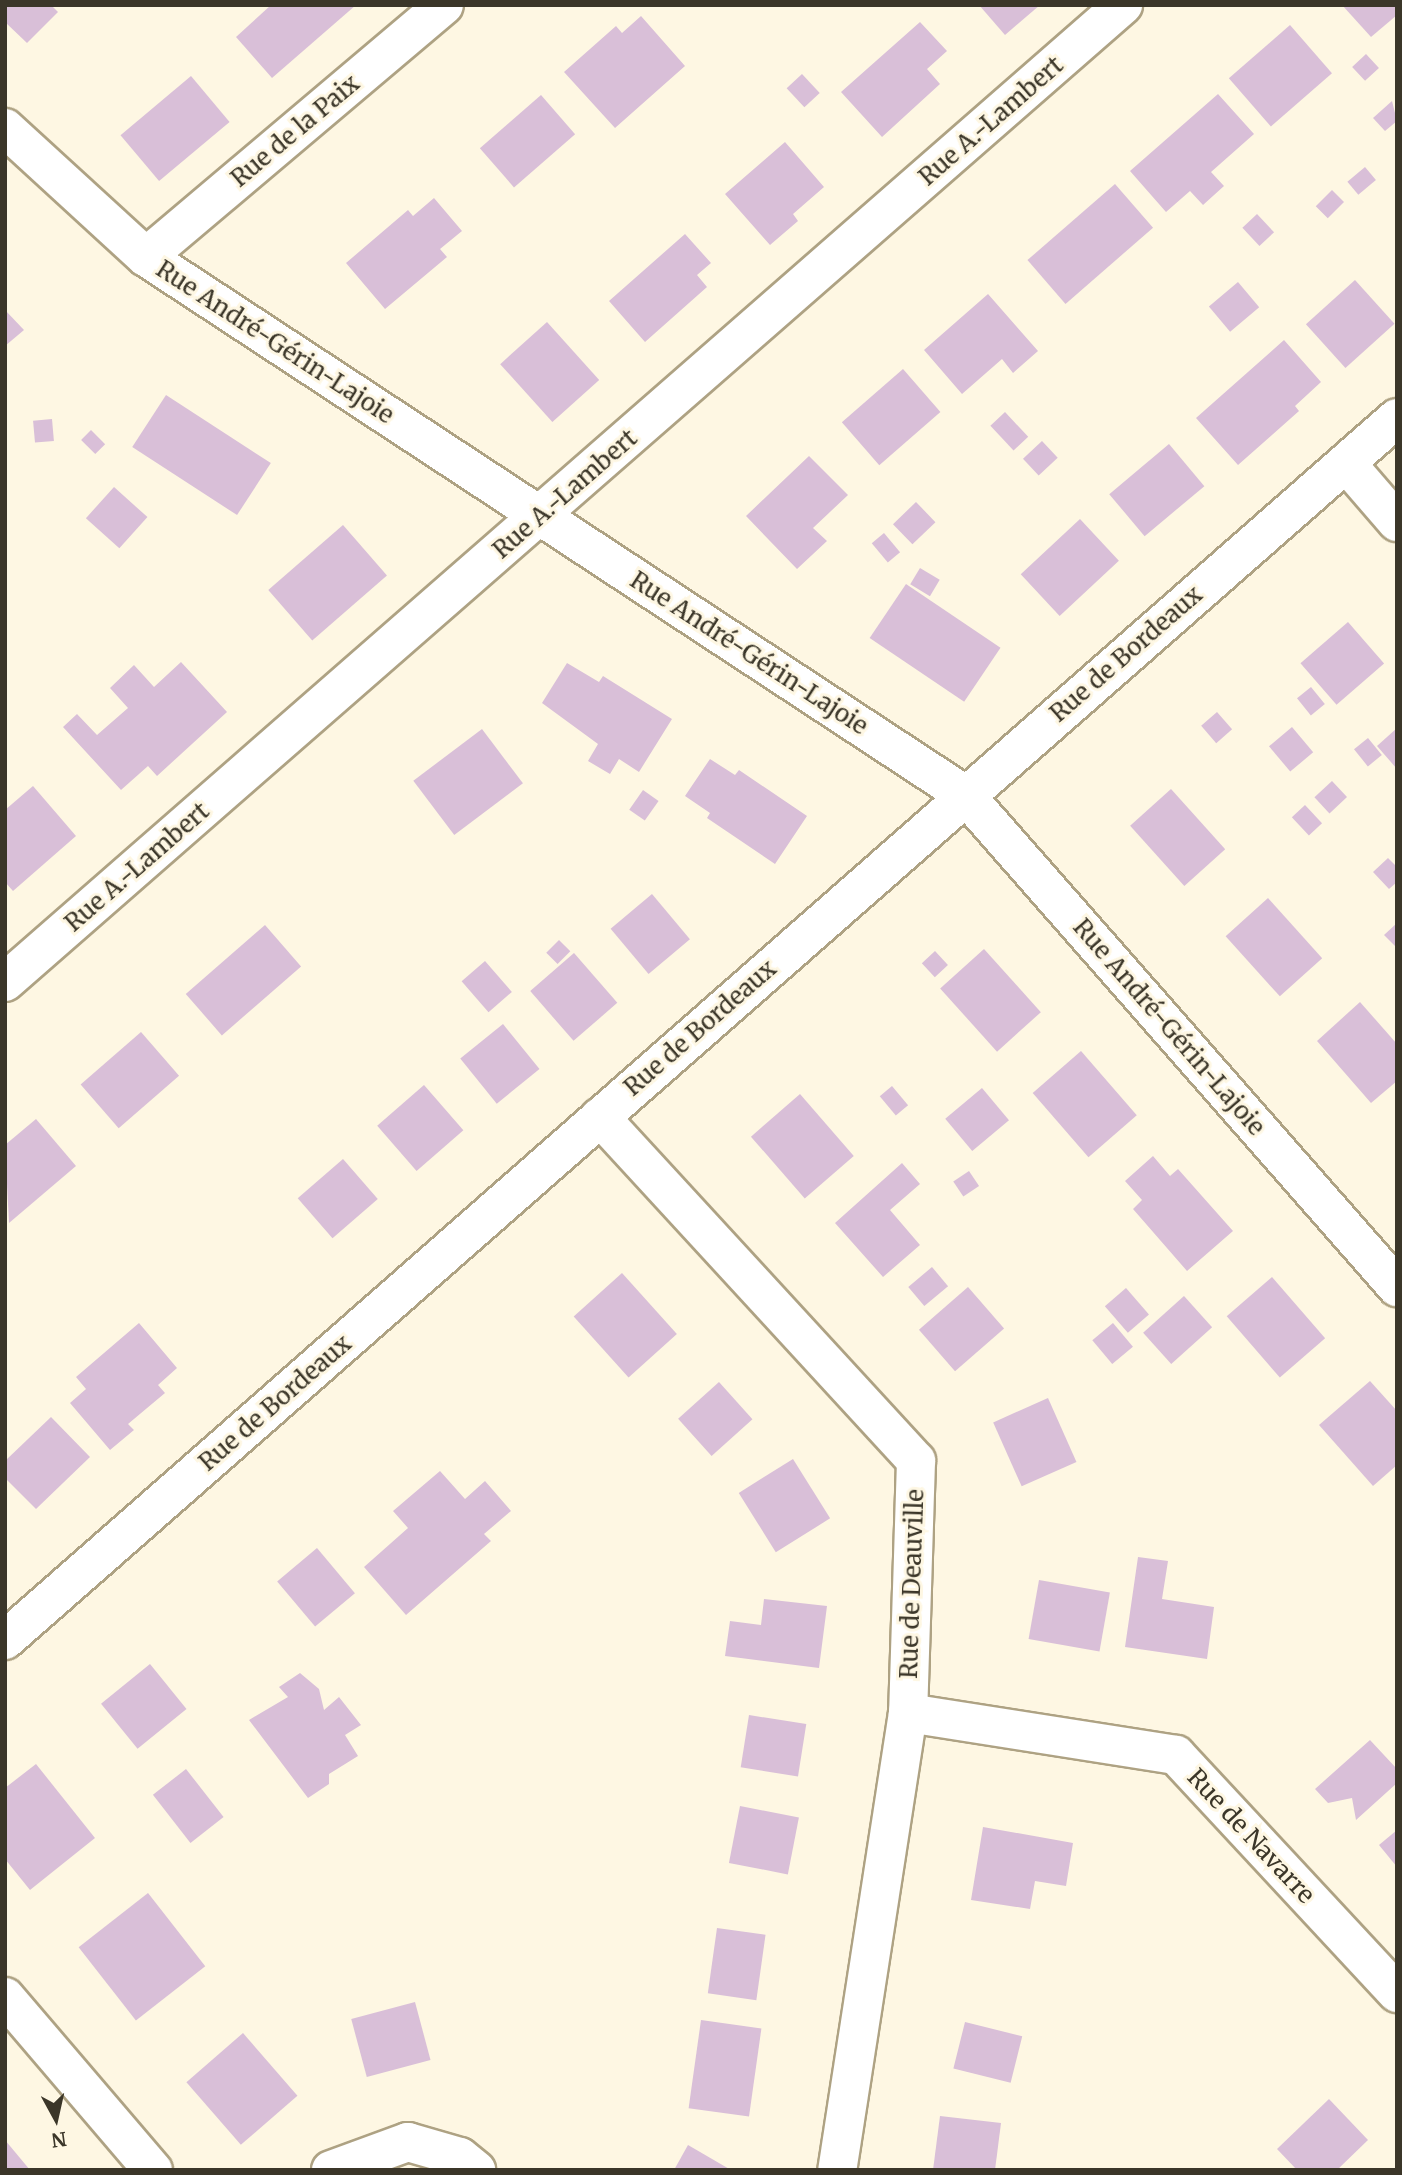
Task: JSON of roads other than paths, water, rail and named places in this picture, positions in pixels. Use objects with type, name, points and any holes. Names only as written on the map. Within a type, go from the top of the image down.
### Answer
[{"type":"street","name":"Rue de la Paix","points":[[146,257],[444,5]]},
{"type":"street","name":"Rue A.-Lambert","points":[[5,982],[1123,5]]},
{"type":"street","name":"Rue André-Gérin-Lajoie","points":[[5,128],[146,257],[965,795],[1397,1287]]},
{"type":"street","name":"Rue de Bordeaux","points":[[5,1640],[1397,418]]},
{"type":"street","points":[[1346,463],[1397,523]]},
{"type":"street","name":"Rue de Deauville","points":[[600,1117],[916,1461],[908,1713],[837,2170]]},
{"type":"street","name":"Rue de Navarre","points":[[908,1713],[1176,1755],[1397,1993]]},
{"type":"street","points":[[5,1997],[153,2170]]},
{"type":"street","points":[[331,2170],[408,2142],[460,2158],[476,2170]]}]
